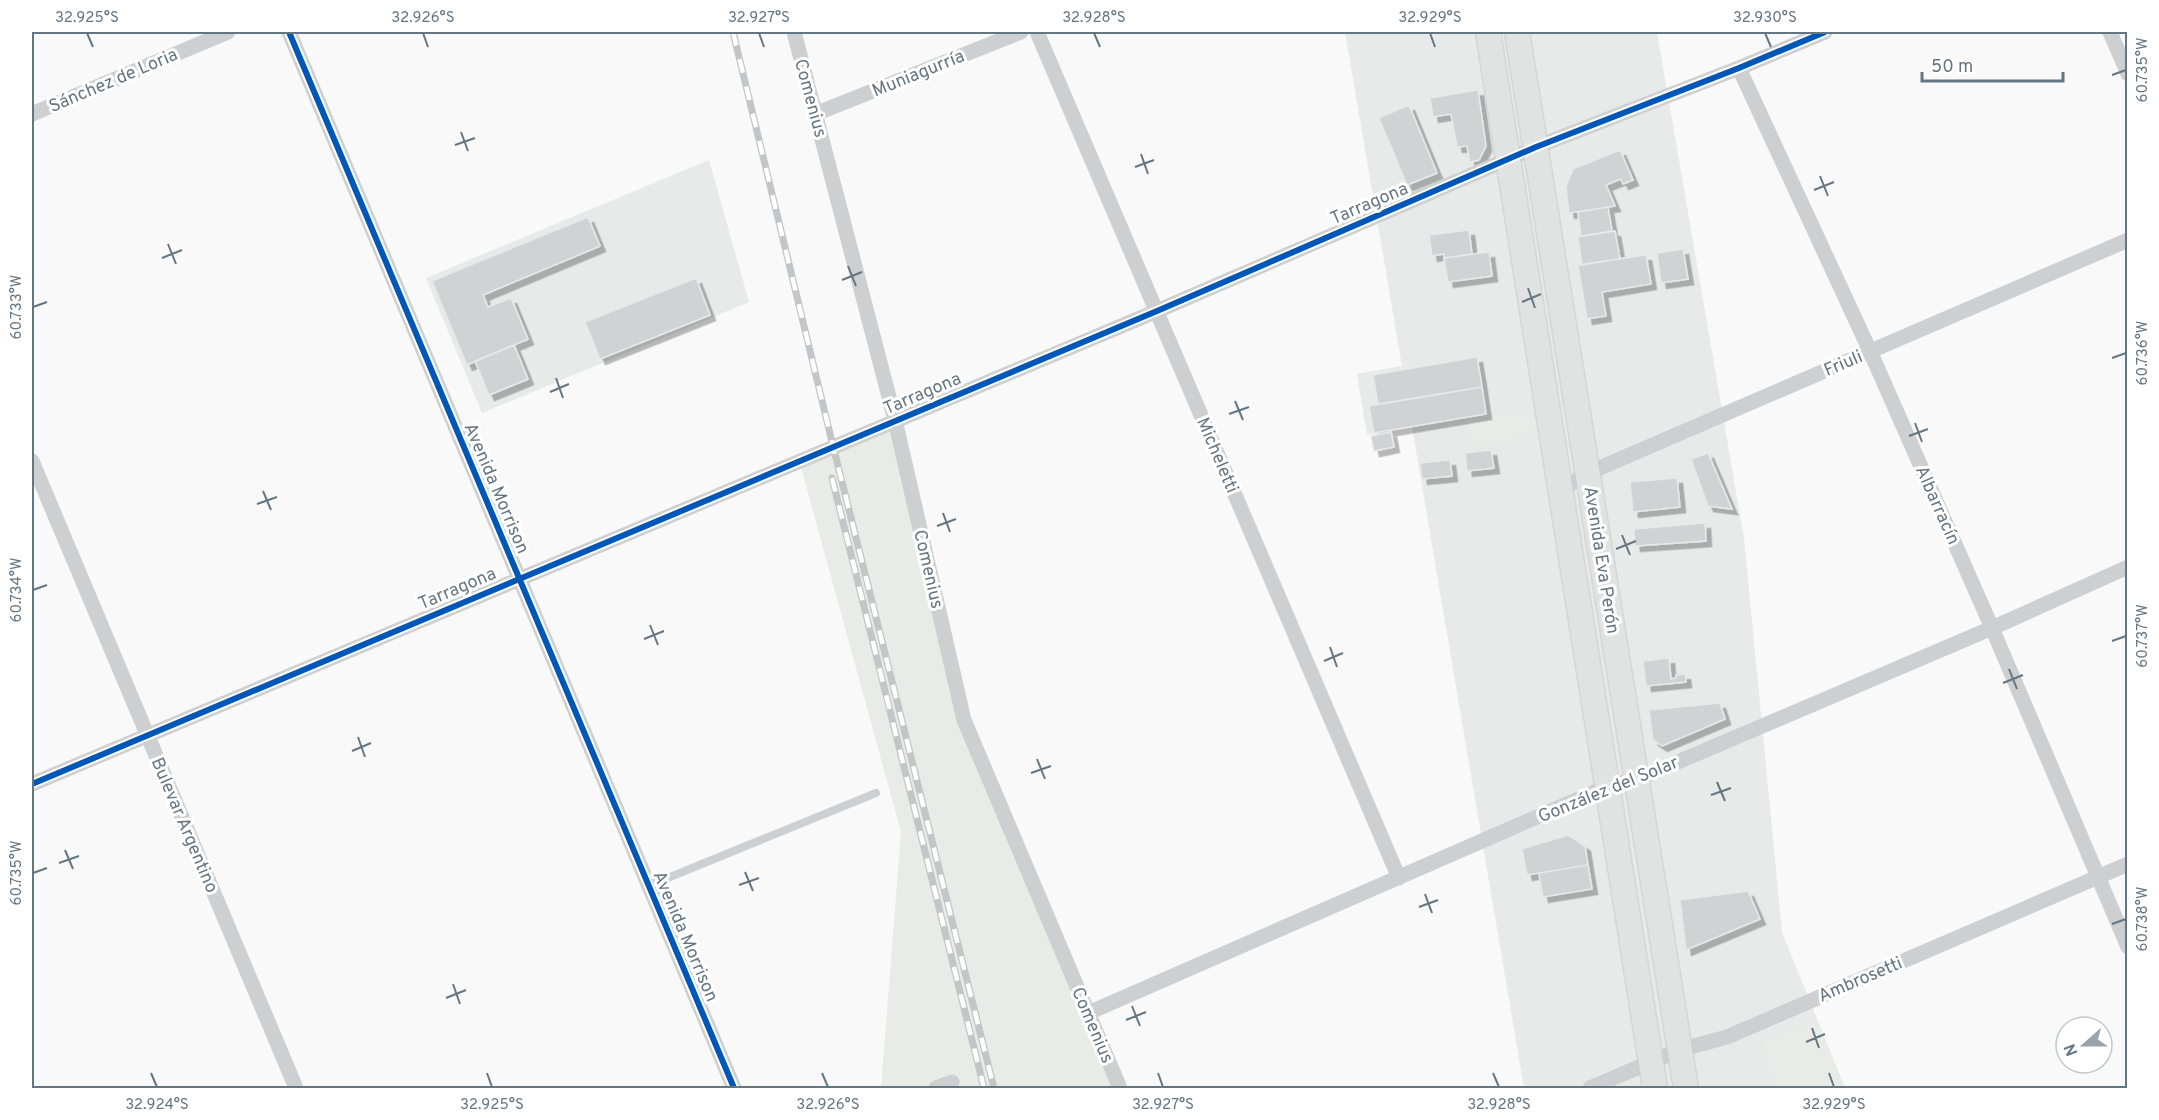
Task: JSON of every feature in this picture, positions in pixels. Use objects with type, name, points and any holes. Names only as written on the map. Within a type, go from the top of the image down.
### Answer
[{"type":"main road","name":"Avenida Eva Perón","points":[[1488,32],[1655,1089]]},
{"type":"main road","name":"Avenida Eva Perón","points":[[1517,32],[1686,1089]]},
{"type":"street","name":"Sánchez de Loria","points":[[32,114],[228,32]]},
{"type":"street","name":"Avenida Morrison","points":[[289,32],[734,1089]]},
{"type":"street","name":"Comenius","points":[[794,32],[895,420],[964,720],[1120,1089]]},
{"type":"street","name":"Muniagurría","points":[[815,114],[1021,32]]},
{"type":"street","name":"Micheletti","points":[[1037,32],[1399,878]]},
{"type":"street","name":"Tarragona","points":[[32,784],[1157,312],[1536,147],[1825,32]]},
{"type":"street","points":[[2110,32],[2127,74]]},
{"type":"street","name":"Albarracín","points":[[1739,68],[1870,351],[1992,628],[2127,947]]},
{"type":"street","name":"Friuli","points":[[1561,490],[1588,473],[2127,240]]},
{"type":"street","name":"Bulevar Argentino","points":[[32,461],[296,1089]]},
{"type":"street","name":"González del Solar","points":[[1088,1013],[1608,786],[1638,779],[1992,628],[2127,567]]},
{"type":"street","name":"Ambrosetti","points":[[1590,1089],[1679,1050],[1726,1037],[2127,864]]},
{"type":"street","points":[[936,1089],[952,1082]]},
{"type":"lane","points":[[648,886],[876,793]]},
{"type":"shaded area","points":[[1345,32],[1657,32],[1744,538],[1782,932],[1845,1088],[1524,1088],[1412,427],[1367,435],[1357,374],[1402,366]]},
{"type":"shaded area","points":[[709,160],[749,302],[482,413],[426,278]]},
{"type":"shaded area","points":[[1526,411],[1530,436],[1471,446],[1467,421]]},
{"type":"shaded area","points":[[895,420],[964,720],[1120,1088],[881,1088],[901,832],[799,460]]},
{"type":"shaded area","points":[[1817,1020],[1845,1088],[1771,1088],[1764,1042]]},
{"type":"building","points":[[1478,90],[1486,146],[1479,160],[1470,162],[1467,146],[1457,147],[1451,114],[1433,117],[1430,98]]},
{"type":"building","points":[[1409,105],[1437,173],[1407,185],[1379,118]]},
{"type":"building","points":[[1620,150],[1633,180],[1623,184],[1621,179],[1606,185],[1615,206],[1569,213],[1566,187],[1573,169]]},
{"type":"building","points":[[1608,207],[1612,231],[1581,236],[1578,212]]},
{"type":"building","points":[[588,217],[600,246],[483,295],[488,307],[511,298],[528,339],[467,365],[432,281]]},
{"type":"building","points":[[1469,230],[1472,254],[1444,258],[1444,254],[1432,256],[1429,235]]},
{"type":"building","points":[[1615,231],[1620,259],[1582,265],[1578,237]]},
{"type":"building","points":[[1683,249],[1688,279],[1661,283],[1657,253]]},
{"type":"building","points":[[1489,252],[1492,276],[1448,282],[1444,258]]},
{"type":"building","points":[[1646,255],[1651,284],[1602,292],[1606,316],[1587,319],[1578,265]]},
{"type":"building","points":[[696,278],[710,315],[600,359],[585,322]]},
{"type":"building","points":[[514,345],[528,379],[489,395],[475,361]]},
{"type":"building","points":[[1477,357],[1482,387],[1378,404],[1373,375]]},
{"type":"building","points":[[1482,387],[1486,414],[1374,433],[1369,406]]},
{"type":"building","points":[[1391,432],[1394,447],[1374,451],[1371,436]]},
{"type":"building","points":[[1491,450],[1494,468],[1467,471],[1465,453]]},
{"type":"building","points":[[1708,453],[1732,509],[1708,506],[1691,459]]},
{"type":"building","points":[[1450,460],[1452,476],[1422,479],[1420,463]]},
{"type":"building","points":[[1677,478],[1680,507],[1633,512],[1630,482]]},
{"type":"building","points":[[1705,523],[1706,541],[1635,546],[1634,529]]},
{"type":"building","points":[[1669,658],[1671,679],[1676,678],[1676,675],[1685,674],[1686,682],[1646,686],[1643,661]]},
{"type":"building","points":[[1720,703],[1725,719],[1662,746],[1653,740],[1649,710]]},
{"type":"building","points":[[1568,835],[1585,846],[1588,865],[1527,875],[1522,849]]},
{"type":"building","points":[[1588,865],[1592,889],[1543,897],[1539,873]]},
{"type":"building","points":[[1748,891],[1760,919],[1686,950],[1680,900]]},
{"type":"railway","points":[[733,32],[833,446],[994,1088]]},
{"type":"railway","points":[[832,478],[984,1088]]},
{"type":"cycle path","points":[[289,32],[734,1088]]},
{"type":"cycle path","points":[[32,784],[1157,311],[1536,147],[1825,32]]}]
